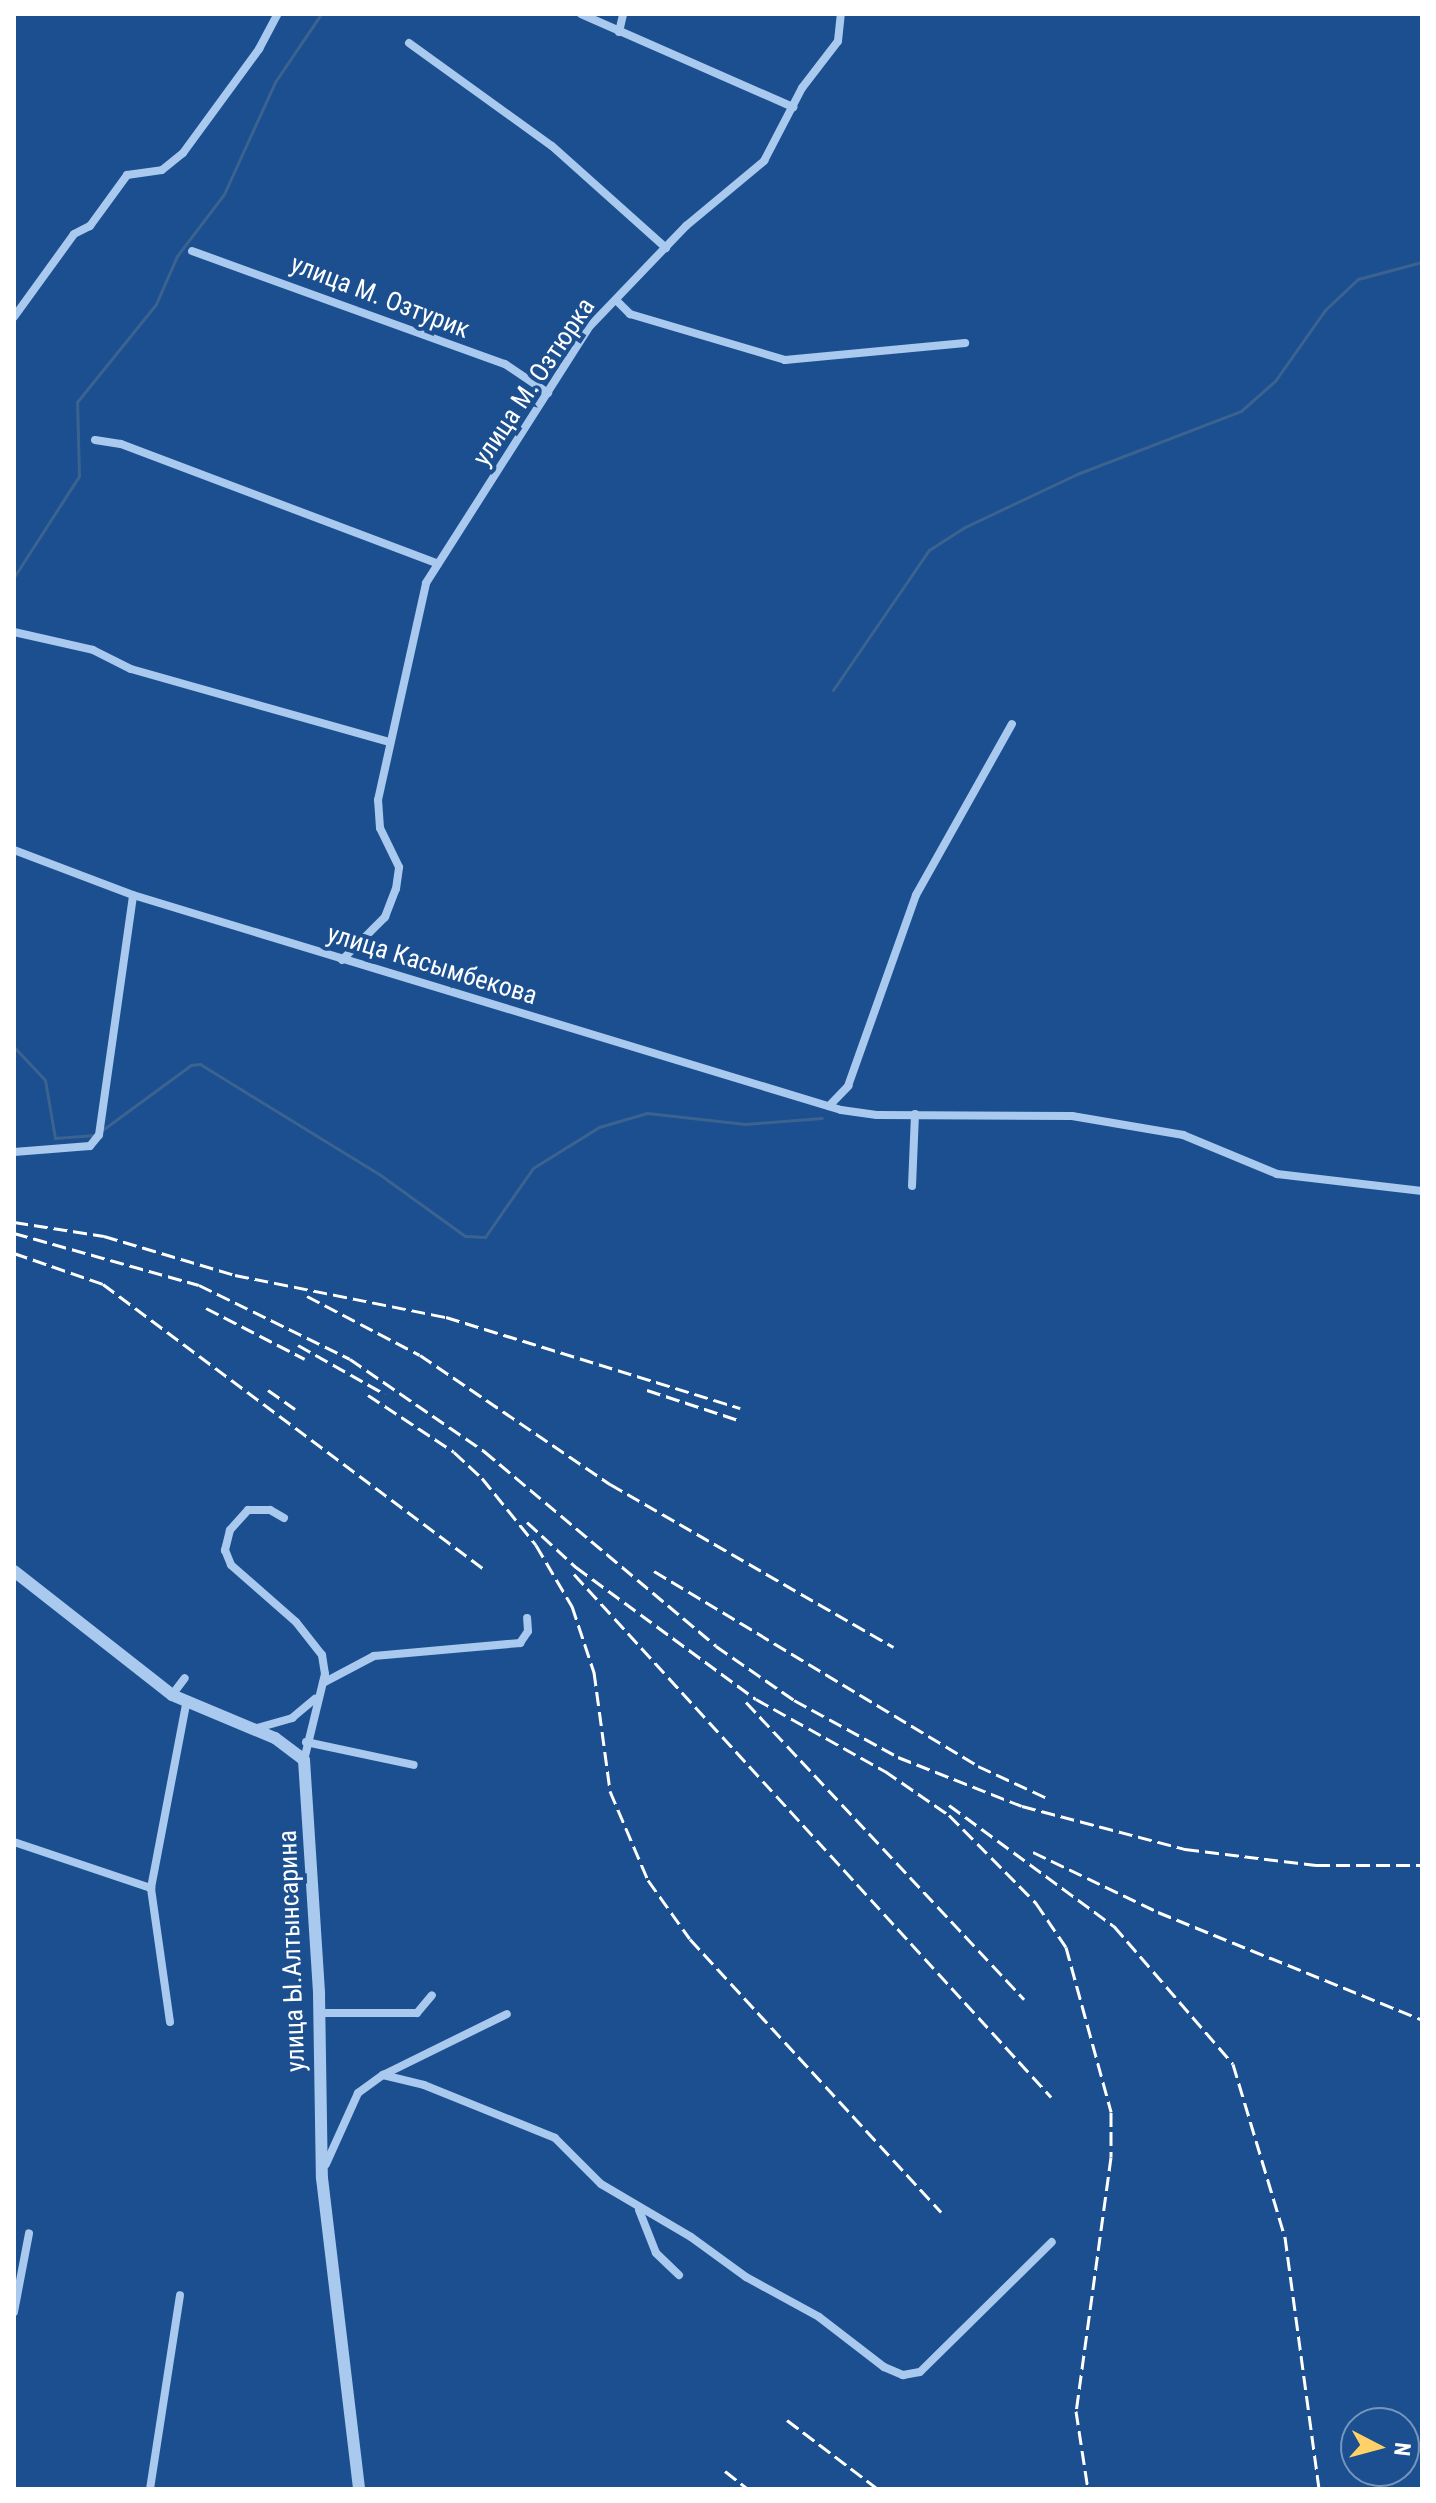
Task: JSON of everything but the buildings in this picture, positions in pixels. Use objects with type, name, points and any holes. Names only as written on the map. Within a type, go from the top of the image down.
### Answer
[{"type":"street","points":[[14,317],[74,234],[90,226],[127,175],[162,170],[183,153],[259,49],[278,14]]},
{"type":"street","points":[[581,14],[793,107]]},
{"type":"street","points":[[619,32],[623,14]]},
{"type":"street","name":"улица М. Озтюрка","points":[[342,960],[385,917],[396,889],[399,867],[380,828],[378,800],[417,608],[438,564],[590,326],[666,248],[764,161],[793,107],[838,41],[841,14]]},
{"type":"street","points":[[409,43],[552,146],[666,248]]},
{"type":"street","name":"улица М. Озтурик","points":[[192,251],[505,364],[548,393]]},
{"type":"street","points":[[616,300],[630,314],[785,360],[965,343]]},
{"type":"street","points":[[95,440],[121,444],[438,564]]},
{"type":"street","points":[[14,632],[93,650],[131,669],[389,742]]},
{"type":"street","points":[[829,1106],[848,1086],[916,895],[1012,724]]},
{"type":"street","name":"улица Касымбекова","points":[[14,850],[133,895],[841,1110],[1072,1116],[1135,1124],[1183,1135],[1277,1174],[1422,1191]]},
{"type":"street","points":[[14,1152],[90,1146],[99,1135],[133,895]]},
{"type":"street","points":[[912,1186],[915,1114]]},
{"type":"street","points":[[284,1518],[270,1510],[248,1510],[230,1530],[225,1550],[251,1586],[317,1643],[325,1662],[323,1683],[304,1760]]},
{"type":"street","points":[[14,1571],[172,1695],[186,1704],[284,1742],[304,1760]]},
{"type":"street","points":[[323,1683],[374,1656],[520,1643],[528,1631],[527,1618]]},
{"type":"street","points":[[172,1695],[185,1678]]},
{"type":"street","points":[[254,1729],[301,1714],[318,1695]]},
{"type":"street","points":[[170,2022],[151,1888],[186,1704]]},
{"type":"street","points":[[306,1742],[414,1765]]},
{"type":"street","name":"улица Ы.Алтынсарина","points":[[304,1760],[320,2013],[322,2178],[359,2489]]},
{"type":"street","points":[[14,1842],[151,1888]]},
{"type":"street","points":[[320,2013],[417,2013],[432,1995]]},
{"type":"street","points":[[322,2178],[344,2116],[358,2093],[383,2075],[507,2014]]},
{"type":"street","points":[[383,2075],[424,2085],[555,2138],[601,2184],[819,2317],[884,2367],[903,2375],[920,2372],[1052,2242]]},
{"type":"street","points":[[639,2209],[656,2253],[679,2275]]},
{"type":"street","points":[[14,2312],[29,2233]]},
{"type":"street","points":[[150,2489],[180,2295]]},
{"type":"waterway","points":[[14,577],[79,476],[77,402],[156,304],[177,256],[224,194],[275,82],[321,14]]},
{"type":"waterway","points":[[833,690],[929,550],[965,527],[1077,474],[1241,411],[1275,381],[1325,310],[1358,279],[1422,262]]},
{"type":"waterway","points":[[14,1047],[45,1080],[55,1138],[95,1135]]},
{"type":"waterway","points":[[101,1131],[191,1065],[200,1064],[379,1174],[465,1236],[485,1237],[533,1168],[599,1127],[647,1113],[745,1124],[822,1118]]},
{"type":"railway","points":[[14,1222],[104,1236],[235,1275],[446,1317],[740,1408]]},
{"type":"railway","points":[[14,1233],[199,1285],[350,1359],[484,1451],[716,1646],[794,1700],[898,1757],[1022,1806],[1185,1849],[1316,1865],[1422,1865]]},
{"type":"railway","points":[[14,1253],[103,1284],[482,1568]]},
{"type":"railway","points":[[307,1296],[420,1355],[610,1484],[893,1647]]},
{"type":"railway","points":[[206,1308],[305,1359]]},
{"type":"railway","points":[[298,1345],[385,1394]]},
{"type":"railway","points":[[268,1390],[295,1409]]},
{"type":"railway","points":[[647,1390],[738,1420]]},
{"type":"railway","points":[[368,1395],[454,1452],[482,1478],[536,1545],[572,1606],[594,1672],[610,1791],[648,1880],[690,1939],[941,2212]]},
{"type":"railway","points":[[527,1522],[576,1567],[756,1699],[885,1771],[949,1815],[1036,1903],[1066,1947],[1111,2112],[1111,2157],[1076,2411],[1088,2489]]},
{"type":"railway","points":[[654,1571],[978,1766],[1047,1798]]},
{"type":"railway","points":[[574,1574],[1051,2097]]},
{"type":"railway","points":[[746,1702],[1024,1999]]},
{"type":"railway","points":[[949,1805],[1114,1926],[1233,2064],[1285,2237],[1319,2489]]},
{"type":"railway","points":[[1033,1852],[1158,1912],[1422,2020]]},
{"type":"railway","points":[[787,2420],[878,2489]]},
{"type":"railway","points":[[725,2471],[748,2489]]}]
